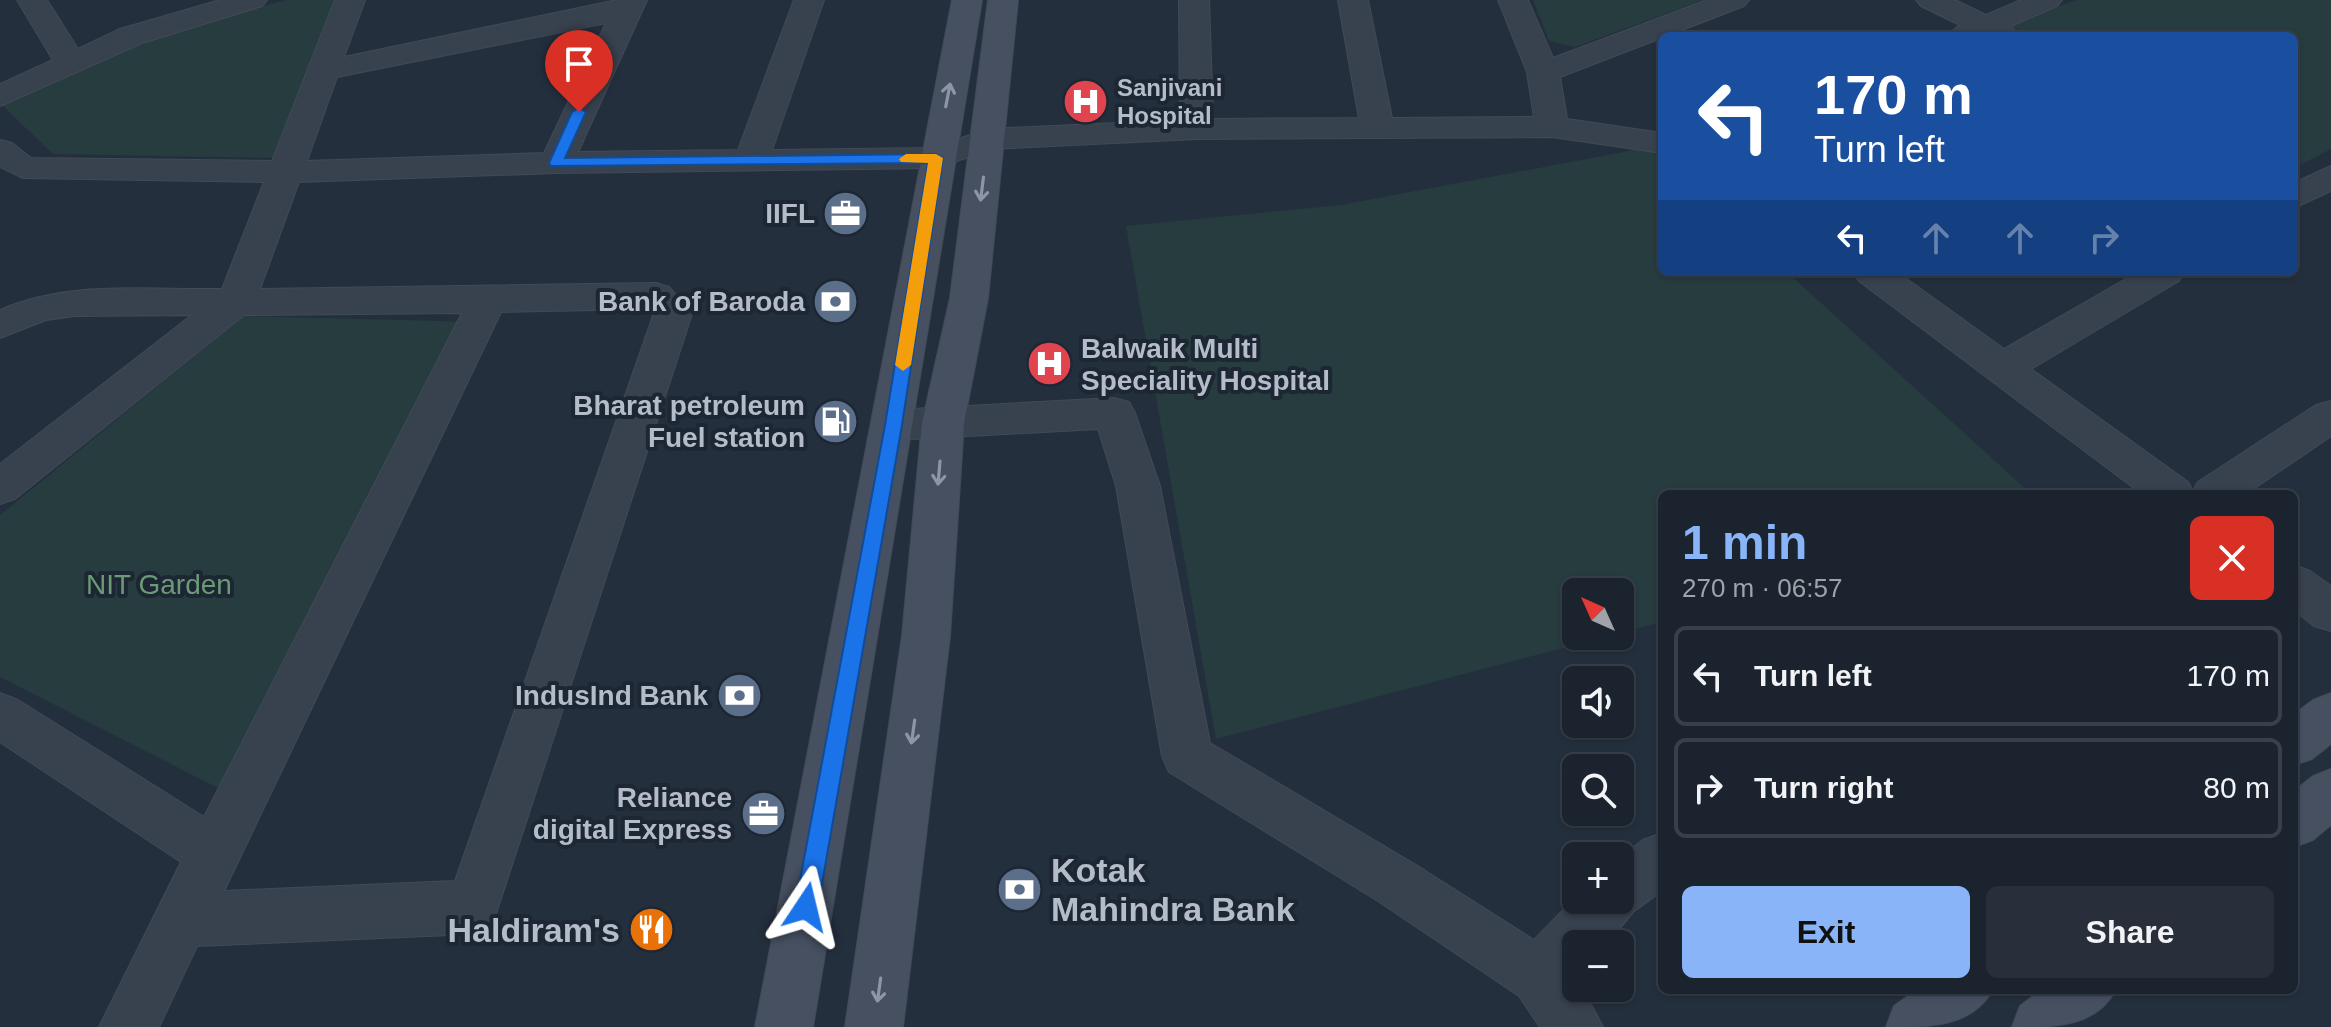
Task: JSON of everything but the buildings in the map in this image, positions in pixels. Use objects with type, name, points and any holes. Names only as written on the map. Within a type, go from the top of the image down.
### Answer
[{"type":"main road","points":[[784,1027],[894,425],[936,158],[967,0]]},
{"type":"main road","points":[[874,1027],[926,636],[943,423],[969,298],[1003,0]]},
{"type":"main road","points":[[2298,740],[2331,715]]},
{"type":"main road","points":[[2298,820],[2331,793]]},
{"type":"main road","points":[[1915,1027],[1959,994]]},
{"type":"main road","points":[[2041,1027],[2082,994]]},
{"type":"street","points":[[32,0],[71,63]]},
{"type":"street","points":[[0,96],[71,63],[168,10],[252,0]]},
{"type":"street","points":[[0,487],[237,300],[350,0]]},
{"type":"street","points":[[752,159],[809,0]]},
{"type":"street","points":[[1194,0],[1197,129]]},
{"type":"street","points":[[1353,0],[1377,128]]},
{"type":"street","points":[[1513,0],[1543,72],[1552,127]]},
{"type":"street","points":[[1543,72],[1734,0]]},
{"type":"street","points":[[1931,0],[1985,32],[2047,0]]},
{"type":"street","points":[[321,71],[629,5]]},
{"type":"street","points":[[556,163],[629,5]]},
{"type":"street","points":[[8,166],[285,172],[556,163],[936,158],[988,139],[1197,129],[1552,127],[1658,142]]},
{"type":"street","points":[[2298,193],[2331,177]]},
{"type":"street","points":[[2298,195],[2331,210]]},
{"type":"street","points":[[1877,276],[2168,490]]},
{"type":"street","points":[[2002,368],[2159,276]]},
{"type":"street","points":[[0,325],[39,308],[75,303],[237,300],[656,296],[673,314],[473,907],[181,920]]},
{"type":"street","points":[[128,1027],[488,300]]},
{"type":"street","points":[[894,425],[1114,413],[1138,486],[1187,756],[1397,883],[1539,976],[1574,1027]]},
{"type":"street","points":[[2219,490],[2331,416]]},
{"type":"street","points":[[2298,587],[2331,612]]},
{"type":"street","points":[[0,715],[214,853]]},
{"type":"street","points":[[1634,880],[1658,861]]},
{"type":"street","points":[[1539,976],[1598,914]]},
{"type":"green space","points":[[287,0],[340,0],[275,158],[53,154],[1,104],[180,27]]},
{"type":"green space","points":[[1533,0],[1703,0],[1575,47],[1549,41]]},
{"type":"green space","points":[[2076,0],[2331,0],[2331,149],[2298,166],[2298,32],[2014,32],[2005,27]]},
{"type":"green space","points":[[1650,147],[1658,154],[1658,276],[1791,276],[2027,490],[1658,490],[1658,623],[1634,629],[1634,578],[1562,578],[1562,648],[1216,739],[1126,226],[1341,205]]},
{"type":"green space","name":"NIT Garden","points":[[244,316],[476,322],[222,790],[0,677],[0,515]]},
{"type":"slow traffic","points":[[903,365],[936,158],[906,159]]},
{"type":"place","name":"Sanjivani Hospital","points":[[1086,102]]},
{"type":"place","name":"IIFL","points":[[846,213]]},
{"type":"place","name":"Bank of Baroda","points":[[836,301]]},
{"type":"place","name":"Balwaik Multi Speciality Hospital","points":[[1050,364]]},
{"type":"place","name":"Bharat petroleum Fuel station","points":[[836,421]]},
{"type":"place","name":"IndusInd Bank","points":[[739,695]]},
{"type":"place","name":"Reliance digital Express","points":[[763,813]]},
{"type":"place","name":"Kotak Mahindra Bank","points":[[1020,890]]},
{"type":"place","name":"Haldiram's","points":[[651,930]]},
{"type":"route","points":[[579,112],[556,163],[936,158],[894,425],[806,907]]}]
